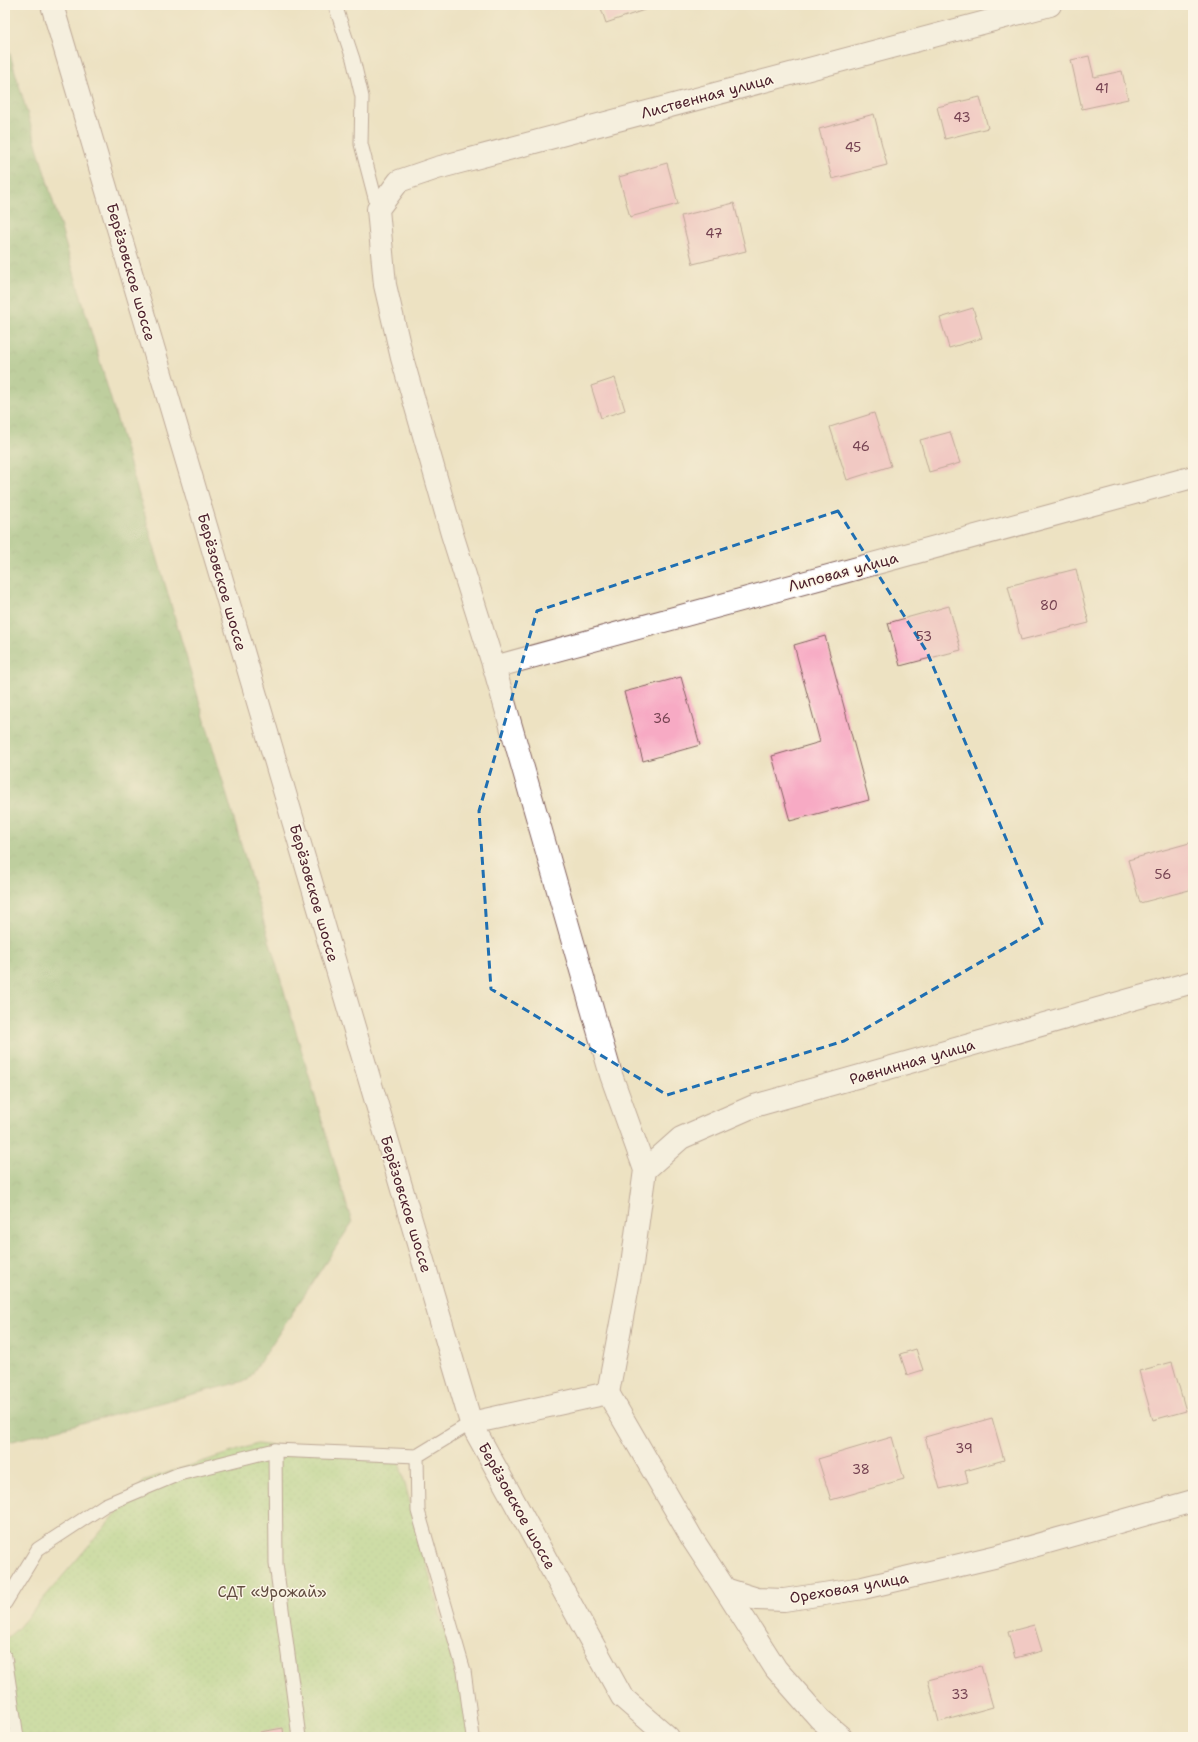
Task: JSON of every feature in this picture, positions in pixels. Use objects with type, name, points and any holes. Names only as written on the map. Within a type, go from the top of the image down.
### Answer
[{"type":"street","name":"Берёзовское шоссе","points":[[52,5],[471,1422],[622,1697],[668,1737]]},
{"type":"street","name":"Лиственная улица","points":[[378,210],[399,181],[437,168],[1050,5]]},
{"type":"street","points":[[378,210],[385,285],[402,358],[452,534],[494,667],[611,1075],[645,1170],[632,1264],[608,1393],[693,1540],[776,1670],[820,1719],[841,1737]]},
{"type":"street","name":"Липовая улица","points":[[494,667],[1193,477]]},
{"type":"street","name":"Равнинная улица","points":[[645,1170],[681,1138],[754,1106],[1193,982]]},
{"type":"street","points":[[471,1422],[608,1393]]},
{"type":"street","name":"Ореховая улица","points":[[725,1589],[757,1599],[784,1600],[863,1588],[998,1556],[1193,1501]]},
{"type":"lane","points":[[335,5],[354,59],[362,97],[361,144],[378,210]]},
{"type":"lane","points":[[5,1603],[38,1549],[106,1505],[179,1474],[275,1450],[418,1456],[471,1422]]},
{"type":"lane","points":[[275,1450],[276,1564],[299,1737]]},
{"type":"lane","points":[[418,1456],[418,1511],[464,1671],[473,1737]]},
{"type":"lane","points":[[5,1656],[17,1737]]},
{"type":"highlighted area","points":[[838,511],[927,652],[1043,926],[844,1041],[667,1095],[491,989],[479,811],[537,611]]},
{"type":"green space","points":[[5,37],[352,1223],[248,1380],[5,1443]]},
{"type":"green space","name":"СДТ «Урожай»","points":[[257,1444],[398,1458],[473,1737],[5,1737],[5,1640],[19,1627],[145,1480]]},
{"type":"building","points":[[600,5],[659,5],[606,23]]},
{"type":"building","points":[[1089,56],[1094,77],[1122,71],[1128,99],[1082,109],[1071,60]]},
{"type":"building","points":[[980,97],[988,128],[945,139],[937,107]]},
{"type":"building","points":[[874,114],[887,165],[832,179],[819,129]]},
{"type":"building","points":[[667,163],[678,204],[630,217],[619,177]]},
{"type":"building","points":[[734,203],[746,251],[693,264],[681,216]]},
{"type":"building","points":[[973,308],[982,338],[949,348],[940,318]]},
{"type":"building","points":[[615,378],[625,410],[601,418],[591,386]]},
{"type":"building","points":[[874,413],[891,466],[847,480],[830,427]]},
{"type":"building","points":[[950,432],[960,463],[929,472],[920,440]]},
{"type":"building","points":[[1076,569],[1089,623],[1021,640],[1008,586]]},
{"type":"building","points":[[949,606],[961,650],[900,666],[888,623]]},
{"type":"building","points":[[825,636],[869,800],[790,821],[772,756],[820,742],[794,645]]},
{"type":"building","points":[[681,677],[700,745],[643,761],[624,692]]},
{"type":"building","points":[[1193,842],[1193,889],[1140,903],[1128,860]]},
{"type":"building","points":[[916,1349],[923,1370],[907,1375],[900,1354]]},
{"type":"building","points":[[1172,1362],[1186,1411],[1153,1420],[1139,1371]]},
{"type":"building","points":[[992,1418],[1004,1460],[965,1471],[968,1482],[940,1489],[925,1437]]},
{"type":"building","points":[[892,1437],[904,1479],[831,1500],[818,1459]]},
{"type":"building","points":[[1034,1625],[1042,1651],[1015,1658],[1008,1632]]},
{"type":"building","points":[[981,1666],[993,1707],[939,1722],[928,1680]]},
{"type":"building","points":[[283,1728],[284,1737],[261,1737],[260,1732]]}]
